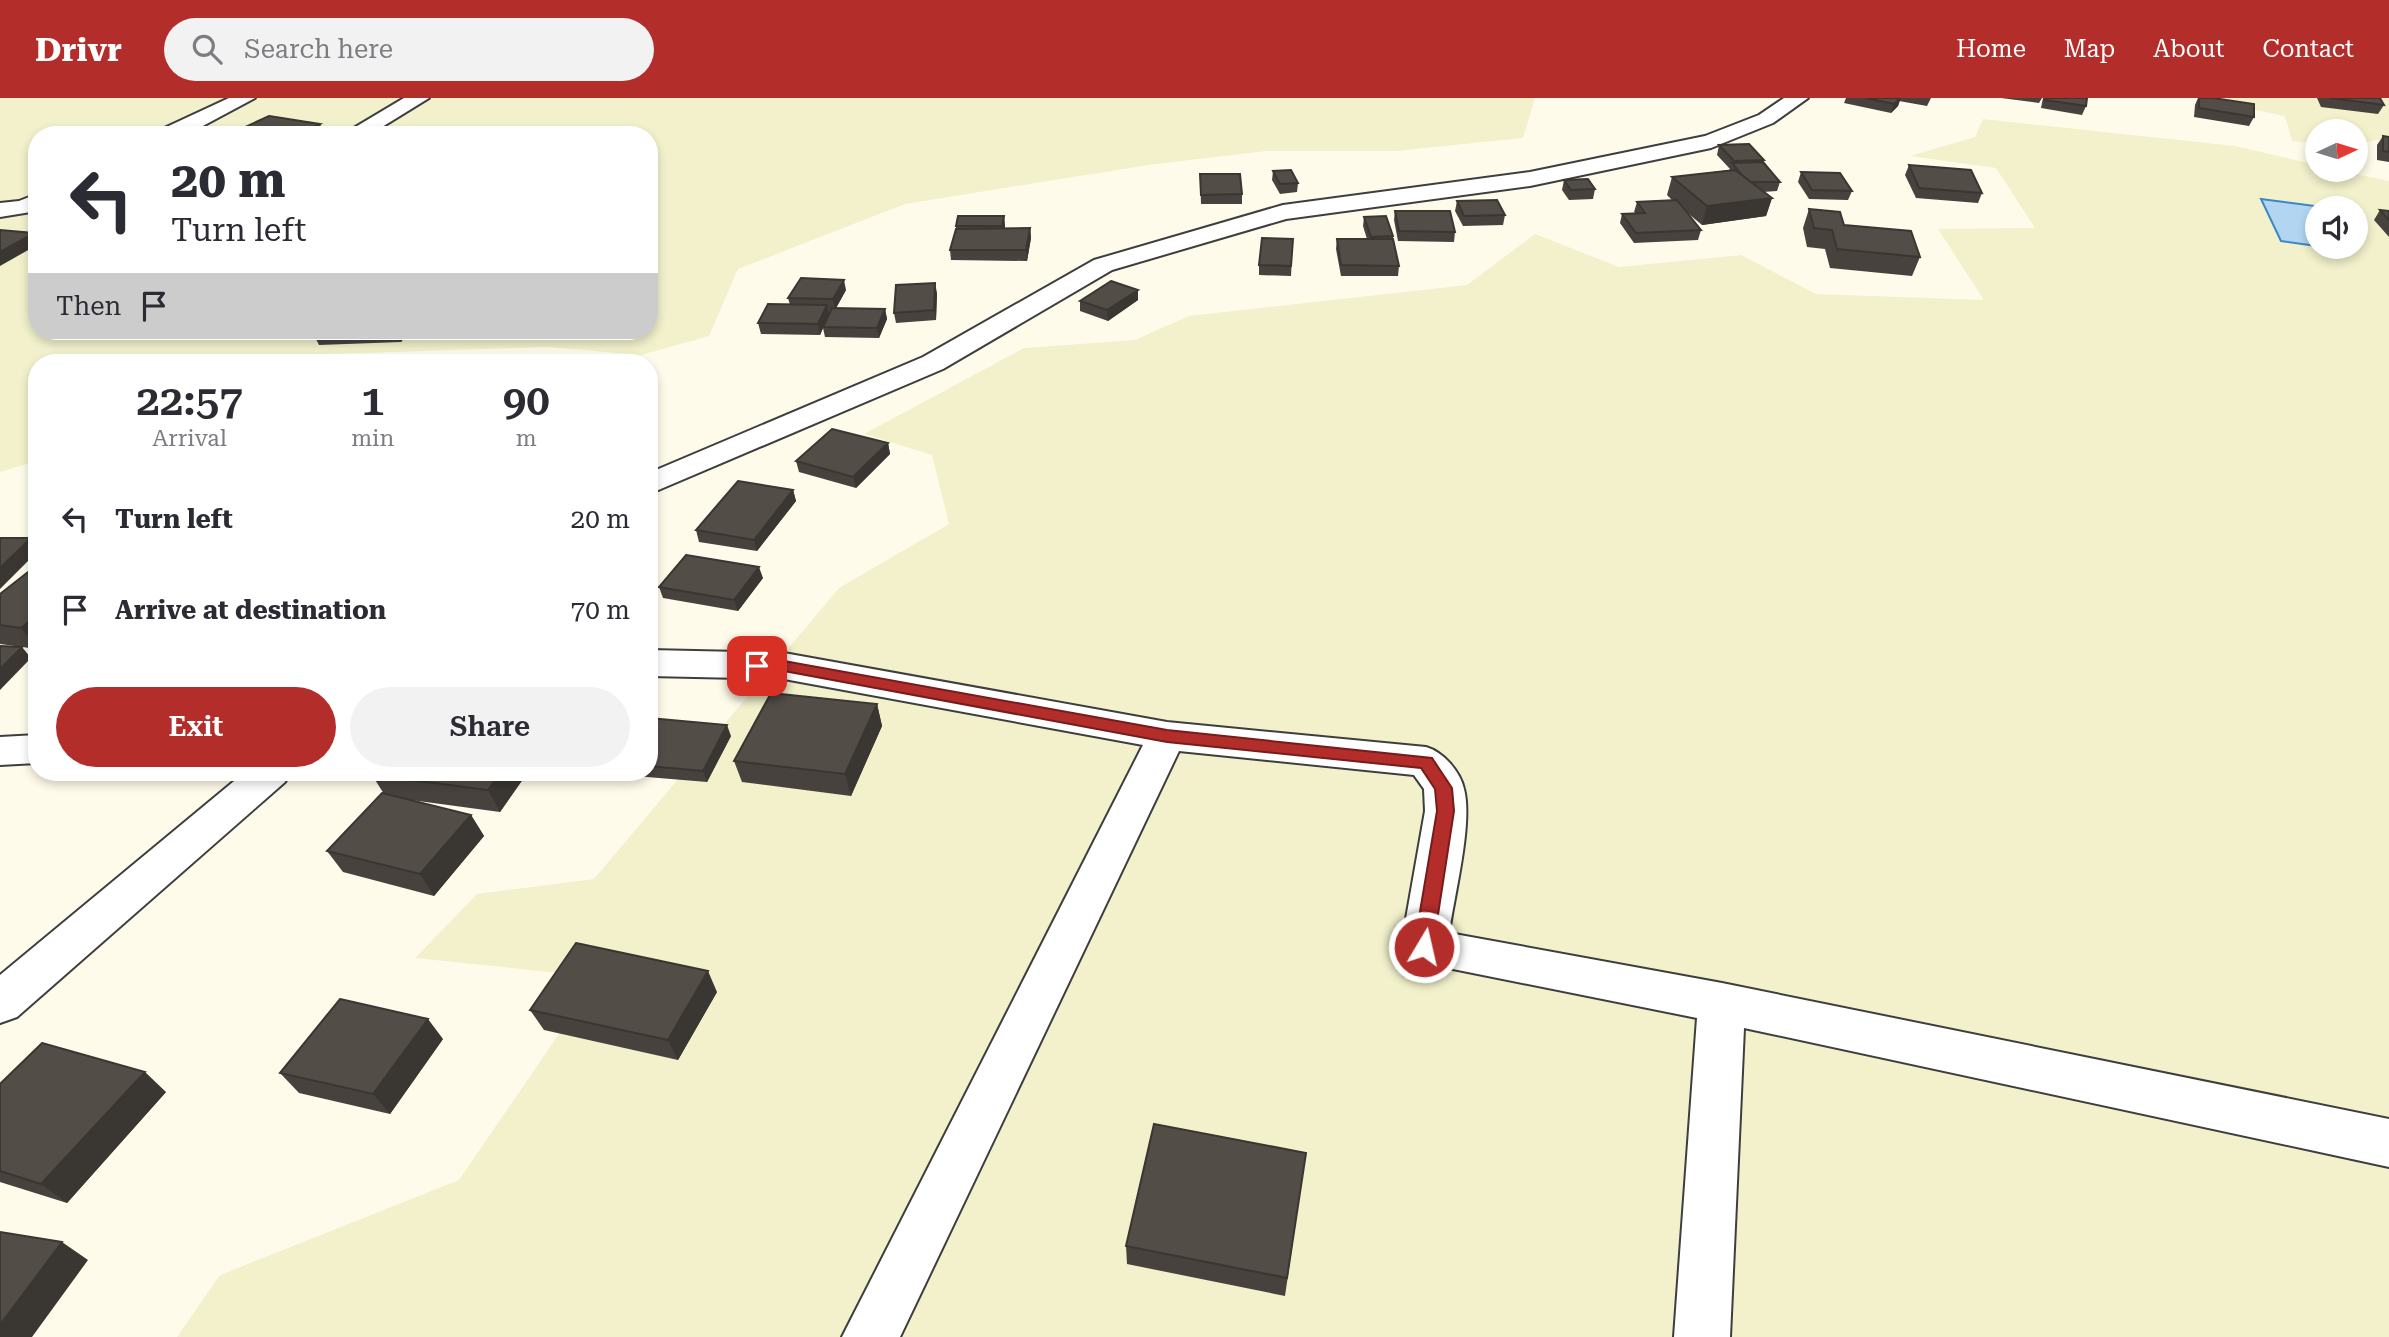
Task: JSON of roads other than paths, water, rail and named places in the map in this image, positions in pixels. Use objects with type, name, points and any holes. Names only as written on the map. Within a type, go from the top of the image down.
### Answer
[{"type":"street","points":[[187,126],[245,98]]},
{"type":"street","points":[[369,126],[419,98]]},
{"type":"street","points":[[658,481],[933,363],[1103,265],[1283,212],[1530,179],[1711,141],[1766,120],[1798,98]]},
{"type":"street","points":[[0,210],[28,206]]},
{"type":"street","points":[[658,663],[784,666],[1167,736],[1426,762],[1444,788],[1446,811],[1424,947],[1721,1003],[2389,1143]]},
{"type":"street","points":[[870,1337],[1167,736]]},
{"type":"street","points":[[0,751],[28,749]]},
{"type":"street","points":[[0,1003],[260,781]]},
{"type":"street","points":[[1702,1337],[1721,1003]]},
{"type":"water","points":[[2261,199],[2305,205],[2305,244],[2281,241]]}]
